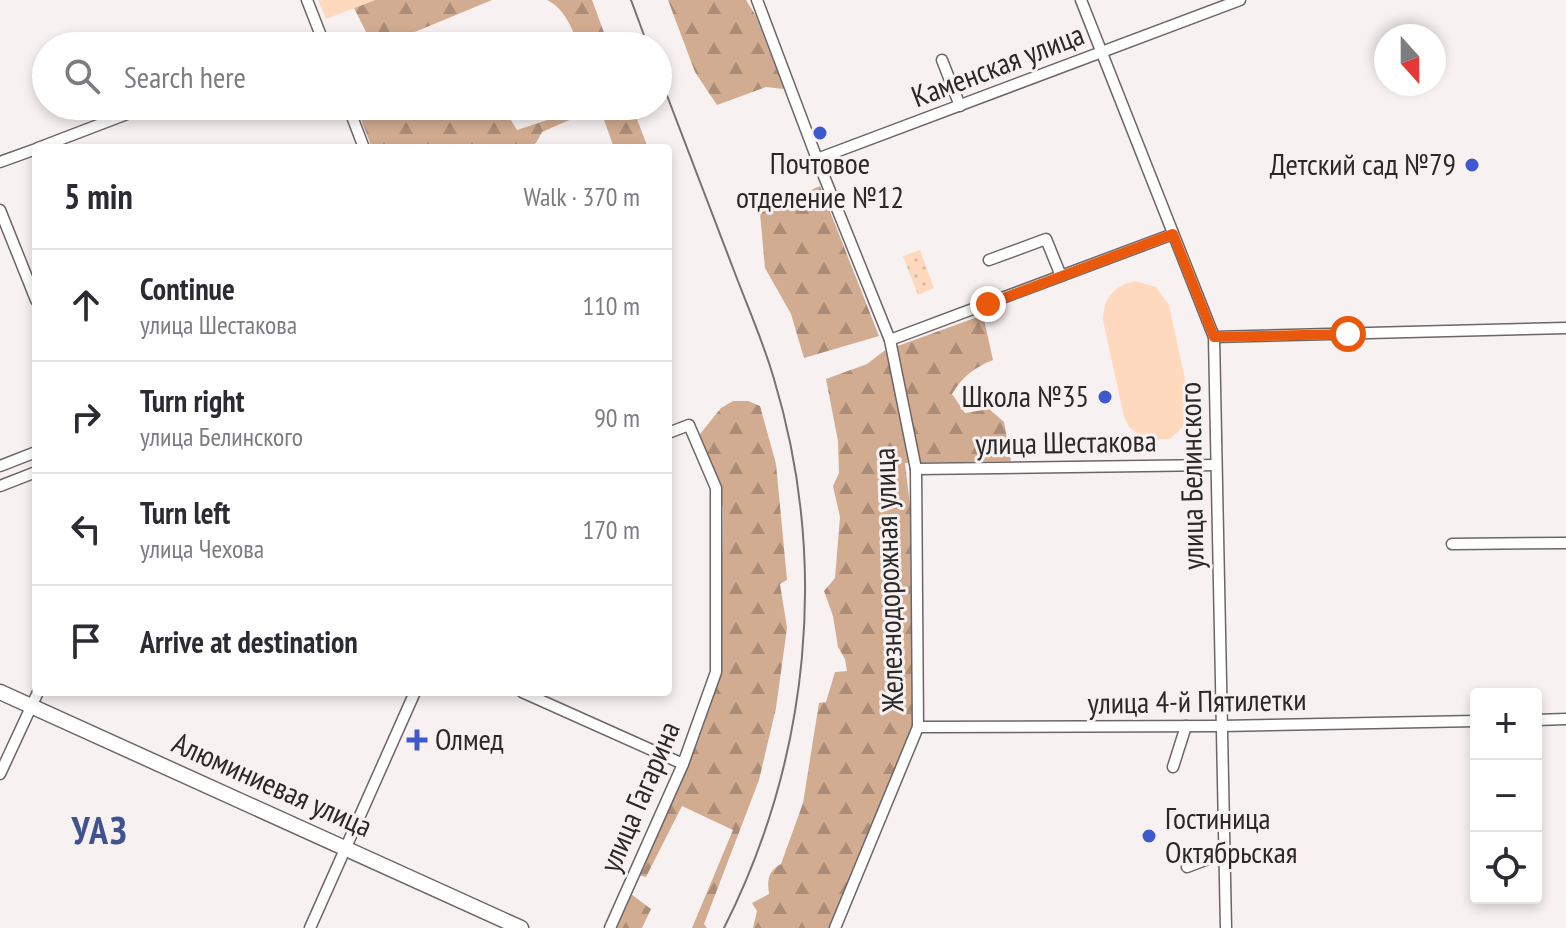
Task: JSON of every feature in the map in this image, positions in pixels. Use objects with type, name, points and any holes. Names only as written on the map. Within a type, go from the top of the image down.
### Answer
[{"type":"main road","name":"Алюминиевая улица","points":[[0,692],[35,699],[521,928]]},
{"type":"street","points":[[307,0],[320,32]]},
{"type":"street","name":"Железнодорожная улица","points":[[757,0],[890,340],[916,469],[918,727],[835,928]]},
{"type":"street","name":"улица Белинского","points":[[1081,0],[1214,337],[1226,928]]},
{"type":"street","name":"Каменская улица","points":[[817,159],[1240,0]]},
{"type":"street","points":[[942,60],[960,106]]},
{"type":"street","points":[[48,144],[111,120]]},
{"type":"street","points":[[353,120],[362,144]]},
{"type":"street","points":[[0,162],[32,150]]},
{"type":"street","points":[[0,210],[32,290]]},
{"type":"street","points":[[890,340],[1173,234]]},
{"type":"street","points":[[989,260],[1046,239],[1061,276]]},
{"type":"street","points":[[1214,337],[1566,328]]},
{"type":"street","name":"улица Гагарина","points":[[610,928],[683,764],[716,672],[716,488],[689,425],[672,431]]},
{"type":"street","points":[[0,466],[32,454]]},
{"type":"street","name":"улица Шестакова","points":[[916,469],[1216,465]]},
{"type":"street","points":[[0,486],[32,474]]},
{"type":"street","points":[[1452,544],[1566,543]]},
{"type":"street","points":[[310,928],[413,696]]},
{"type":"street","points":[[531,696],[683,764]]},
{"type":"street","points":[[0,774],[35,699]]},
{"type":"street","points":[[1542,720],[1566,719]]},
{"type":"street","name":"улица 4-й Пятилетки","points":[[918,727],[1470,721]]},
{"type":"street","points":[[1173,767],[1186,726]]},
{"type":"street","points":[[1187,867],[1224,853]]},
{"type":"green space","points":[[375,0],[492,0],[415,32],[366,32],[354,8]]},
{"type":"green space","points":[[547,0],[592,0],[604,32],[573,32]]},
{"type":"green space","points":[[668,0],[746,0],[756,16],[784,89],[766,87],[717,105],[695,72]]},
{"type":"green space","points":[[361,120],[511,120],[517,130],[547,120],[569,120],[542,132],[534,144],[370,144]]},
{"type":"green space","points":[[604,120],[637,120],[646,144],[613,144]]},
{"type":"green space","points":[[820,186],[879,336],[804,358],[791,314],[765,268],[760,213]]},
{"type":"green space","points":[[983,315],[993,360],[970,373],[952,394],[965,413],[989,409],[1004,422],[1011,461],[905,463],[910,505],[912,727],[830,928],[753,928],[757,911],[752,903],[769,894],[769,876],[781,864],[803,803],[819,703],[826,702],[835,672],[847,671],[824,591],[835,578],[840,517],[833,486],[839,473],[838,441],[826,379],[867,364],[884,351]]},
{"type":"green space","points":[[733,401],[748,401],[760,406],[776,464],[787,580],[780,584],[787,628],[776,708],[759,780],[704,924],[707,928],[692,928],[733,830],[682,806],[646,877],[638,875],[704,724],[720,669],[723,508],[700,434],[721,408]]},
{"type":"green space","points":[[631,894],[651,909],[642,928],[614,928]]},
{"type":"shaded area","points":[[318,0],[375,0],[326,19]]},
{"type":"shaded area","points":[[920,250],[934,288],[918,295],[903,256]]},
{"type":"shaded area","points":[[1135,281],[1156,287],[1169,305],[1190,403],[1186,424],[1170,439],[1147,440],[1129,427],[1124,417],[1103,320],[1105,305],[1111,294]]},
{"type":"railway","points":[[631,0],[643,32]]},
{"type":"railway","points":[[672,108],[770,366],[791,448],[801,518],[805,588],[802,658],[792,727],[776,796],[753,863],[724,928]]},
{"type":"place","name":"Почтовое отделение №12","points":[[820,133]]},
{"type":"place","name":"Детский сад №79","points":[[1472,165]]},
{"type":"place","name":"Школа №35","points":[[1105,397]]},
{"type":"place","name":"Олмед","points":[[417,740]]},
{"type":"place","name":"Гостиница Октябрьская","points":[[1149,836]]},
{"type":"district","name":"УАЗ","points":[[100,831]]},
{"type":"route","points":[[988,304],[1173,234],[1214,337],[1348,334]]}]
